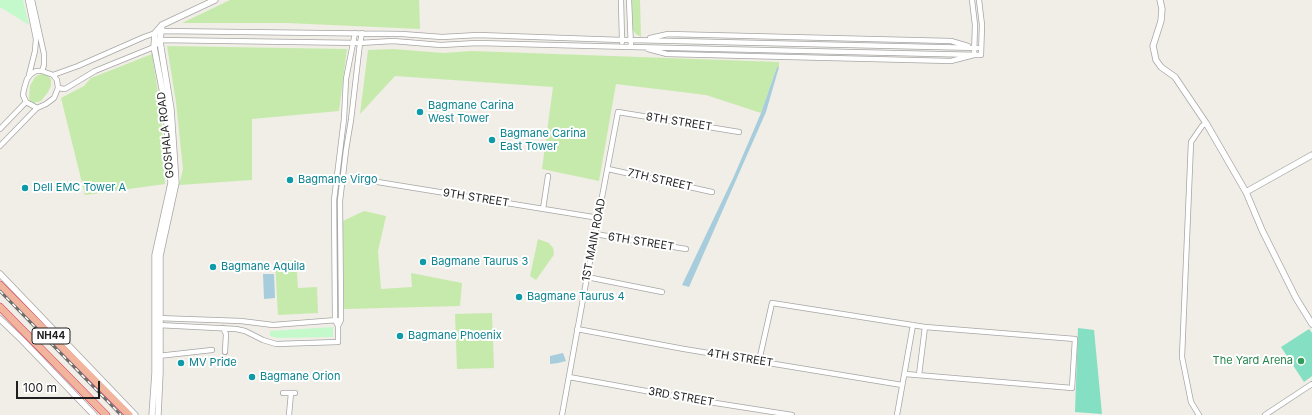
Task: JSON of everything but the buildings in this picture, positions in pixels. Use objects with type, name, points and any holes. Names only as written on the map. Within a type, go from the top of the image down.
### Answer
[{"type":"highway","name":"NH44","points":[[0,285],[129,415]]},
{"type":"highway","name":"NH44","points":[[0,307],[106,415]]},
{"type":"street","points":[[28,0],[36,39],[36,49],[23,95],[26,102],[37,108]]},
{"type":"street","points":[[32,0],[44,54],[44,65],[42,71]]},
{"type":"street","points":[[155,33],[162,25],[215,0]]},
{"type":"street","points":[[621,0],[622,46]]},
{"type":"street","points":[[629,0],[631,47]]},
{"type":"street","points":[[972,0],[975,25],[974,54]]},
{"type":"street","points":[[58,88],[65,89],[95,71],[154,47],[160,40],[352,43],[393,41],[441,45],[477,43],[981,55],[982,25],[979,0]]},
{"type":"street","points":[[1160,0],[1162,9],[1161,21],[1153,46],[1155,56],[1161,67],[1175,76],[1206,123],[1246,192],[1262,230],[1296,298],[1312,324]]},
{"type":"street","name":"GOSHALA ROAD","points":[[158,415],[155,255],[174,183],[171,109],[160,40],[162,25]]},
{"type":"street","points":[[53,75],[161,31],[362,33],[442,37],[478,35],[622,40],[981,48]]},
{"type":"street","name":"GOSHALA ROAD","points":[[155,33],[154,47],[166,110],[174,183]]},
{"type":"street","points":[[338,320],[334,200],[344,119],[346,79],[355,33]]},
{"type":"street","points":[[157,325],[223,328],[246,331],[263,340],[276,344],[338,342],[340,201],[362,33]]},
{"type":"street","points":[[643,40],[668,34],[951,41],[974,48]]},
{"type":"street","points":[[643,47],[667,54],[950,61],[974,54]]},
{"type":"street","points":[[0,146],[37,108],[54,98],[58,88],[57,80],[53,75],[42,71],[36,71],[30,74],[27,79]]},
{"type":"street","points":[[0,129],[26,102]]},
{"type":"street","name":"8TH STREET","points":[[618,112],[739,132]]},
{"type":"street","name":"1ST MAIN ROAD","points":[[562,415],[586,278],[618,112]]},
{"type":"street","points":[[1199,415],[1191,402],[1182,357],[1191,142],[1202,126],[1206,123]]},
{"type":"street","points":[[1246,192],[1312,155]]},
{"type":"street","name":"7TH STREET","points":[[608,169],[712,192]]},
{"type":"street","points":[[543,209],[548,176]]},
{"type":"street","name":"9TH STREET","points":[[353,178],[598,218]]},
{"type":"street","name":"6TH STREET","points":[[595,234],[686,249]]},
{"type":"street","points":[[0,274],[135,415]]},
{"type":"street","points":[[586,278],[662,292]]},
{"type":"street","points":[[759,361],[772,303],[925,327],[1075,338],[1072,388],[905,374]]},
{"type":"street","points":[[156,318],[241,321],[273,325],[338,320]]},
{"type":"street","points":[[0,319],[94,415]]},
{"type":"street","points":[[897,415],[914,325]]},
{"type":"street","points":[[919,375],[925,327]]},
{"type":"street","points":[[223,328],[226,334],[225,352]]},
{"type":"street","name":"4TH STREET","points":[[578,329],[684,349],[902,385]]},
{"type":"street","points":[[157,356],[212,350]]},
{"type":"street","name":"GOSHALA ROAD","points":[[152,415],[157,356]]},
{"type":"street","name":"3RD STREET","points":[[569,377],[690,399],[792,415]]},
{"type":"street","points":[[1265,415],[1312,384]]},
{"type":"street","points":[[283,392],[293,393],[289,415]]},
{"type":"green space","points":[[0,0],[23,0],[29,25],[0,7]]},
{"type":"green space","points":[[230,0],[419,0],[420,29],[287,23],[182,23]]},
{"type":"green space","points":[[632,0],[640,0],[641,37],[633,30]]},
{"type":"green space","points":[[167,46],[347,49],[339,111],[252,119],[252,180],[179,185],[183,169],[176,102]]},
{"type":"green space","points":[[393,49],[443,53],[472,51],[779,62],[779,67],[777,67],[761,113],[706,95],[616,84],[599,181],[542,169],[553,87],[395,76],[360,114],[368,50]]},
{"type":"green space","points":[[152,54],[161,112],[165,184],[85,195],[61,98],[84,86],[91,78]]},
{"type":"green space","points":[[41,74],[50,78],[51,86],[41,101],[34,103],[30,101],[29,98],[30,86],[35,77]]},
{"type":"green space","points":[[364,211],[386,216],[378,251],[381,289],[412,287],[411,273],[462,283],[460,306],[344,309],[343,221]]},
{"type":"green space","points":[[538,239],[549,243],[553,248],[554,254],[536,280],[530,276]]},
{"type":"green space","points":[[296,260],[298,288],[317,287],[318,313],[278,315],[275,262]]},
{"type":"green space","points":[[492,313],[494,368],[457,369],[455,314]]},
{"type":"green space","points":[[333,327],[333,337],[277,338],[270,336],[270,331]]},
{"type":"green space","points":[[1078,328],[1094,330],[1102,414],[1075,412]]},
{"type":"green space","name":"The Yard Arena","points":[[1309,329],[1312,333],[1312,376],[1304,382],[1281,347]]},
{"type":"water","points":[[777,67],[779,67],[766,112],[689,287],[682,285],[734,176],[761,113]]},
{"type":"water","points":[[263,274],[274,274],[275,298],[264,299]]},
{"type":"water","points":[[563,353],[566,361],[550,364],[550,356]]},
{"type":"railway","points":[[0,291],[121,415]]},
{"type":"place","name":"Bagmane Carina West Tower","points":[[420,112]]},
{"type":"place","name":"Bagmane Carina East Tower","points":[[492,140]]},
{"type":"place","name":"Bagmane Virgo","points":[[290,180]]},
{"type":"place","name":"Dell EMC Tower A","points":[[25,188]]},
{"type":"place","name":"Bagmane Taurus 3","points":[[423,262]]},
{"type":"place","name":"Bagmane Aquila","points":[[213,267]]},
{"type":"place","name":"Bagmane Taurus 4","points":[[519,297]]},
{"type":"place","name":"Bagmane Phoenix","points":[[400,336]]},
{"type":"place","name":"The Yard Arena","points":[[1301,361]]},
{"type":"place","name":"MV Pride","points":[[181,363]]},
{"type":"place","name":"Bagmane Orion","points":[[252,377]]}]
